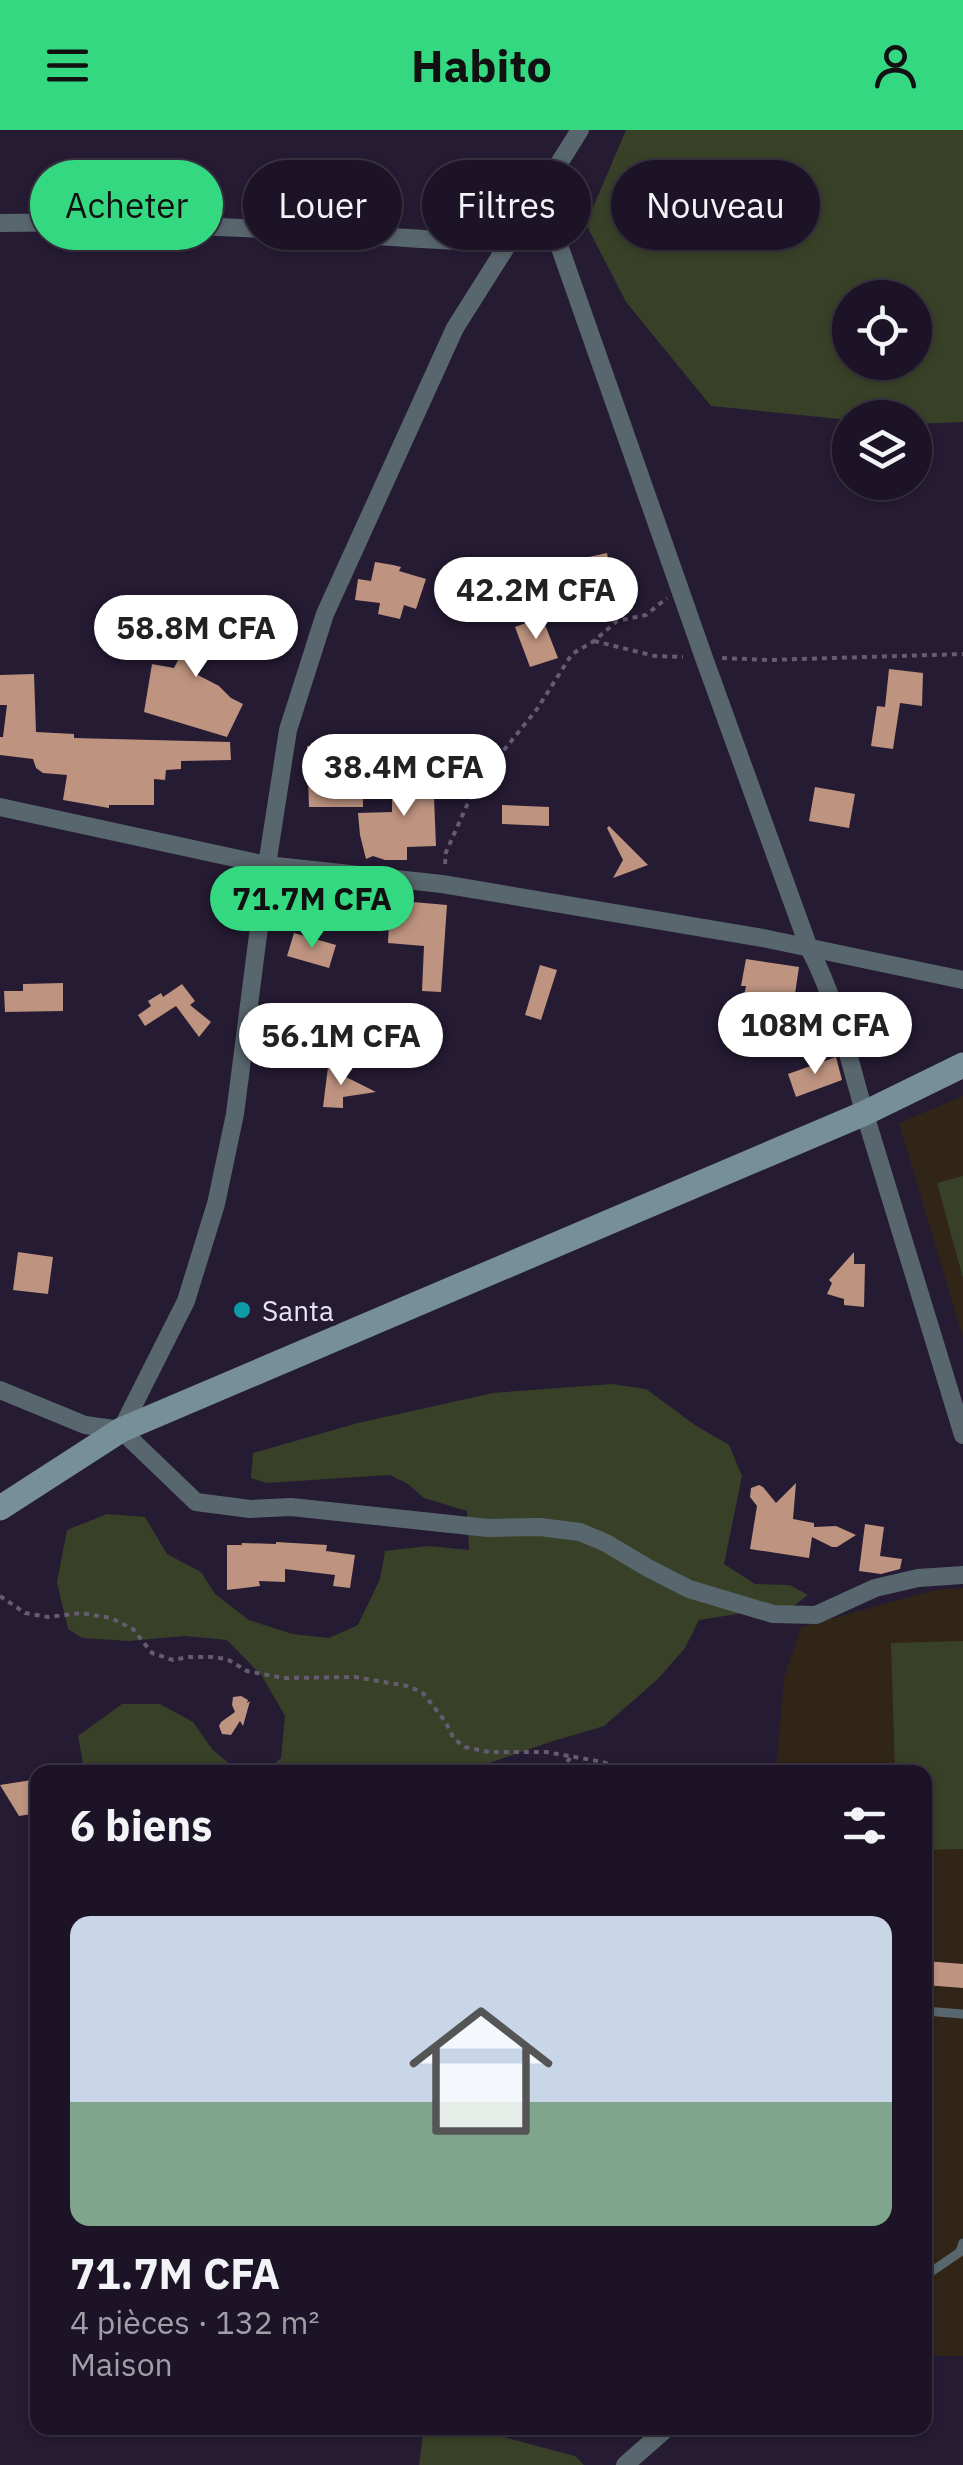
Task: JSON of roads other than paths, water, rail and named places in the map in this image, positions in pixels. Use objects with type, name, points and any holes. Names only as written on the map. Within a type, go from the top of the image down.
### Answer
[{"type":"main road","points":[[0,1508],[120,1430],[865,1112],[963,1065]]},
{"type":"street","points":[[560,160],[580,130]]},
{"type":"street","points":[[0,224],[240,226],[422,238]]},
{"type":"street","points":[[120,1430],[186,1301],[216,1204],[236,1114],[288,730],[324,614],[455,328],[504,250]]},
{"type":"street","points":[[561,250],[704,658],[840,1020],[963,1435]]},
{"type":"street","points":[[0,806],[267,865],[442,884],[810,948],[963,980]]},
{"type":"street","points":[[0,1390],[85,1425],[120,1430],[196,1502],[250,1509],[291,1507],[488,1528],[540,1527],[580,1532],[689,1589],[773,1614],[816,1615],[876,1588],[918,1578],[963,1574]]},
{"type":"street","points":[[625,2465],[659,2435]]},
{"type":"lane","points":[[932,2011],[963,2014]]},
{"type":"lane","points":[[932,2271],[960,2252],[963,2243]]},
{"type":"place","name":"Santa","points":[[242,1310]]}]
